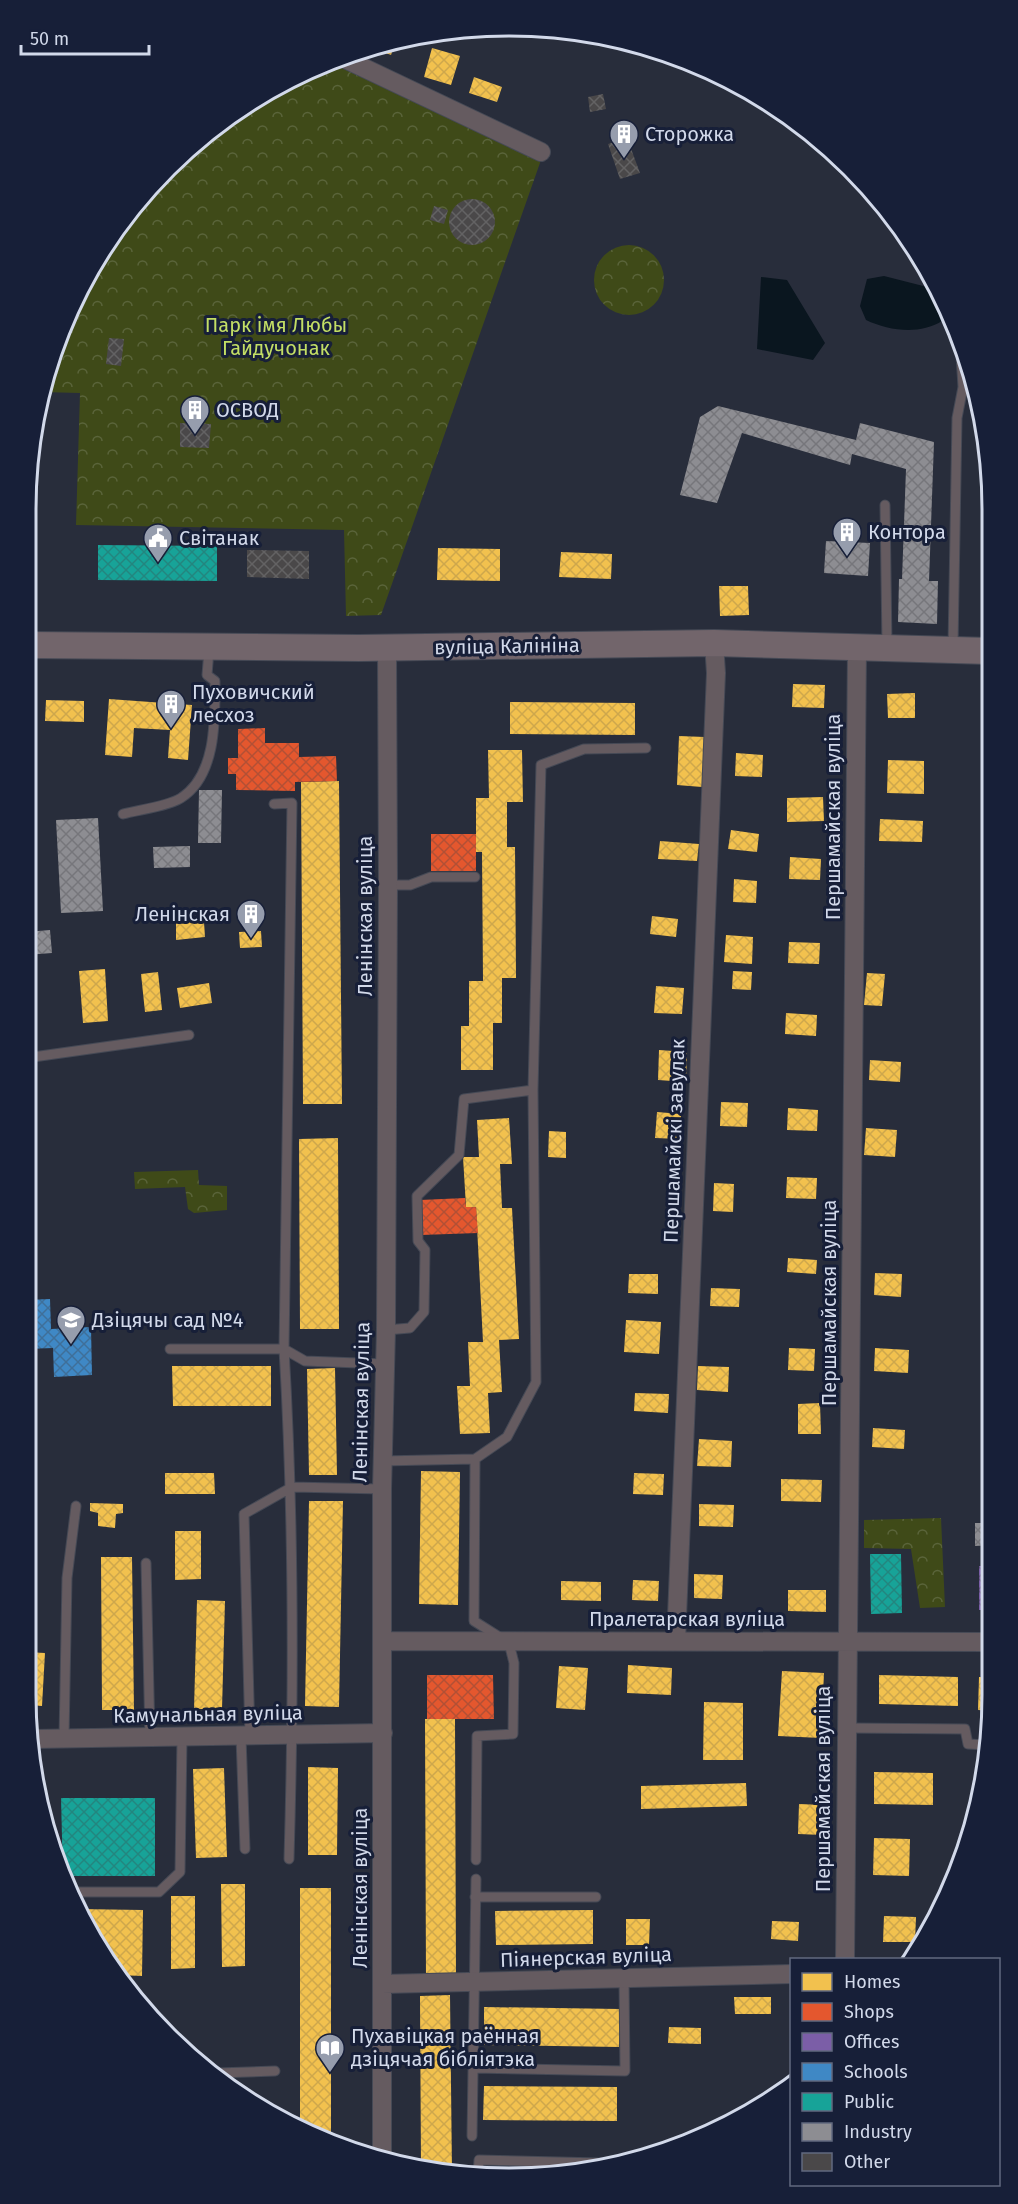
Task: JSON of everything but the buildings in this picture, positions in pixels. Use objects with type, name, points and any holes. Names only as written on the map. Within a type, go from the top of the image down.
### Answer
[{"type":"main road","name":"вуліца Калініна","points":[[36,645],[387,648],[714,643],[982,651]]},
{"type":"street","points":[[353,63],[541,152]]},
{"type":"street","name":"Першамайскі завулак","points":[[676,1641],[716,673],[714,643]]},
{"type":"street","name":"Ленінская вуліца","points":[[382,2150],[382,1461],[386,1330],[387,648]]},
{"type":"street","name":"Першамайская вуліца","points":[[844,1958],[857,648]]},
{"type":"street","name":"Пралетарская вуліца","points":[[382,1641],[509,1643],[982,1642]]},
{"type":"street","name":"Камунальная вуліца","points":[[38,1739],[383,1733]]},
{"type":"street","name":"Піянерская вуліца","points":[[382,1984],[790,1974]]},
{"type":"lane","points":[[953,650],[957,418],[963,387],[962,374]]},
{"type":"lane","points":[[885,505],[887,648]]},
{"type":"lane","points":[[123,814],[181,799],[196,784],[210,757],[215,681],[207,675],[209,647]]},
{"type":"lane","points":[[382,1461],[475,1459],[507,1437],[536,1382],[532,1090],[541,765],[584,749],[646,748]]},
{"type":"lane","points":[[274,804],[292,803],[284,1349],[292,1487],[293,1736],[289,1859]]},
{"type":"lane","points":[[388,885],[410,885],[431,877],[475,877]]},
{"type":"lane","points":[[36,1057],[189,1035]]},
{"type":"lane","points":[[386,1330],[410,1328],[424,1312],[425,1250],[418,1241],[417,1196],[459,1155],[464,1100],[532,1090]]},
{"type":"lane","points":[[170,1349],[284,1349],[305,1361],[385,1364]]},
{"type":"lane","points":[[475,1459],[474,1621],[509,1643],[514,1663],[513,1734],[477,1736],[476,1860]]},
{"type":"lane","points":[[245,1849],[244,1514],[292,1487],[382,1489]]},
{"type":"lane","points":[[64,1738],[67,1578],[76,1506]]},
{"type":"lane","points":[[146,1563],[150,1738]]},
{"type":"lane","points":[[847,1728],[965,1729],[968,1744],[979,1745]]},
{"type":"lane","points":[[79,1892],[159,1892],[180,1872],[182,1738]]},
{"type":"lane","points":[[472,2136],[476,1879]]},
{"type":"lane","points":[[475,1897],[596,1897]]},
{"type":"lane","points":[[474,2068],[625,2071],[624,1978]]},
{"type":"lane","points":[[225,2073],[275,2071]]},
{"type":"lane","points":[[479,2167],[479,2160],[580,2163]]},
{"type":"green space","name":"Парк імя Любы Гайдучонак","points":[[341,67],[541,160],[381,615],[346,616],[344,530],[76,525],[80,393],[51,392],[72,328],[99,272],[116,246],[153,197],[197,153],[246,116],[300,85]]},
{"type":"green space","points":[[636,245],[649,251],[658,260],[662,266],[664,280],[662,294],[654,305],[643,313],[622,315],[604,305],[596,294],[594,273],[604,255],[615,247]]},
{"type":"green space","points":[[198,1170],[199,1185],[227,1186],[227,1210],[194,1213],[188,1209],[185,1187],[135,1189],[134,1172]]},
{"type":"green space","points":[[941,1518],[945,1607],[920,1608],[911,1549],[864,1548],[864,1520]]},
{"type":"water","points":[[884,276],[926,287],[942,321],[924,328],[904,330],[884,327],[866,320],[860,306],[867,279]]},
{"type":"water","points":[[761,277],[787,280],[825,343],[813,360],[757,349]]},
{"type":"place","name":"Сторожка","points":[[624,160]]},
{"type":"place","name":"ОСВОД","points":[[195,436]]},
{"type":"place","name":"Контора","points":[[847,558]]},
{"type":"place","name":"Світанак","points":[[158,564]]},
{"type":"place","name":"Пуховичский лесхоз","points":[[171,730]]},
{"type":"place","name":"Ленінская","points":[[251,940]]},
{"type":"place","name":"Дзіцячы сад №4","points":[[71,1346]]},
{"type":"place","name":"Пухавіцкая раённая дзіцячая бібліятэка","points":[[330,2074]]}]
